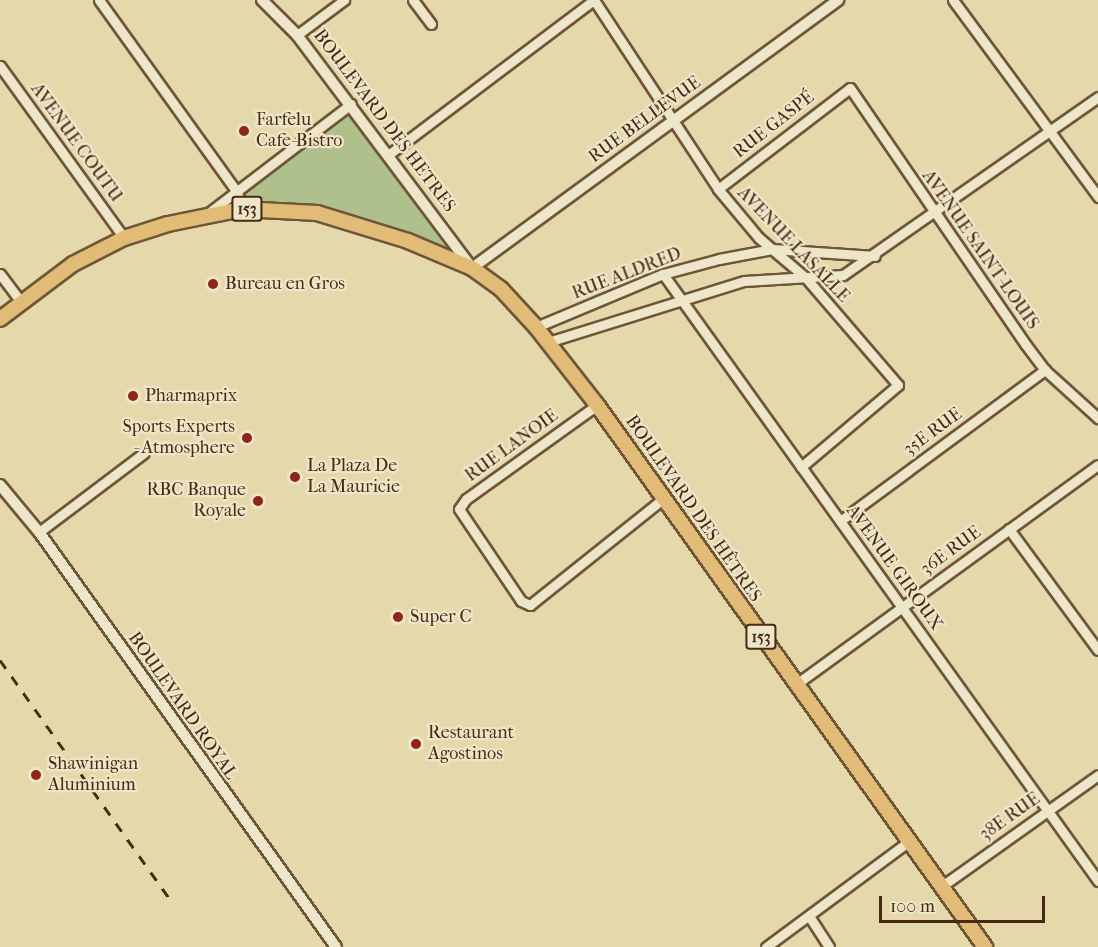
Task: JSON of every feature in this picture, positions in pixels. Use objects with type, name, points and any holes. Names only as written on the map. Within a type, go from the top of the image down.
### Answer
[{"type":"main road","name":"153","points":[[0,319],[73,264],[124,238],[205,216],[242,209],[317,213],[408,241],[472,268],[501,290],[536,327]]},
{"type":"main road","name":"BOULEVARD DES HÊTRES","points":[[536,327],[597,405],[795,685],[985,947]]},
{"type":"street","points":[[99,0],[237,192],[242,209]]},
{"type":"street","name":"BOULEVARD DES HETRES","points":[[262,0],[297,35],[472,268]]},
{"type":"street","points":[[297,35],[344,0]]},
{"type":"street","points":[[413,0],[432,24]]},
{"type":"street","points":[[388,155],[594,0]]},
{"type":"street","name":"AVENUE LASALLE","points":[[594,0],[718,189],[772,249],[806,278],[898,385],[801,467]]},
{"type":"street","name":"RUE BELLEVUE","points":[[472,268],[838,0]]},
{"type":"street","points":[[953,0],[1098,197]]},
{"type":"street","name":"AVENUE COUTU","points":[[0,66],[124,238]]},
{"type":"street","name":"RUE GASPÉ","points":[[718,189],[850,88]]},
{"type":"street","name":"AVENUE SAINT-LOUIS","points":[[850,88],[934,214],[1045,370],[1098,418]]},
{"type":"street","name":"RUE ALDRED","points":[[548,342],[744,281],[843,275],[875,256],[1098,97]]},
{"type":"street","points":[[205,216],[351,104]]},
{"type":"street","name":"RUE ALDRED","points":[[536,327],[663,274],[772,249],[875,256]]},
{"type":"street","points":[[0,274],[22,303]]},
{"type":"street","name":"AVENUE GIROUX","points":[[663,274],[1098,881]]},
{"type":"street","name":"35E RUE","points":[[840,521],[1045,370]]},
{"type":"street","name":"RUE LANOIE","points":[[597,405],[466,499],[459,509],[464,521],[520,601],[530,605],[664,498]]},
{"type":"street","points":[[39,532],[144,453]]},
{"type":"street","name":"36E RUE","points":[[795,685],[1098,465]]},
{"type":"street","name":"BOULEVARD ROYAL","points":[[0,485],[39,532],[336,947]]},
{"type":"street","points":[[1009,529],[1098,650]]},
{"type":"street","name":"38E RUE","points":[[942,886],[1098,775]]},
{"type":"street","points":[[766,947],[909,841]]},
{"type":"street","points":[[808,916],[829,947]]},
{"type":"green space","points":[[351,104],[472,268],[317,213],[242,209],[237,192]]},
{"type":"railway","points":[[0,660],[172,902]]},
{"type":"place","name":"Farfelu Cafe-Bistro","points":[[244,131]]},
{"type":"place","name":"Bureau en Gros","points":[[213,284]]},
{"type":"place","name":"Pharmaprix","points":[[133,396]]},
{"type":"place","name":"Sports Experts - Atmosphere","points":[[247,438]]},
{"type":"place","name":"La Plaza De La Mauricie","points":[[295,477]]},
{"type":"place","name":"RBC Banque Royale","points":[[258,501]]},
{"type":"place","name":"Super C","points":[[398,617]]},
{"type":"place","name":"Restaurant Agostinos","points":[[416,744]]},
{"type":"place","name":"Shawinigan Aluminium","points":[[36,775]]}]
